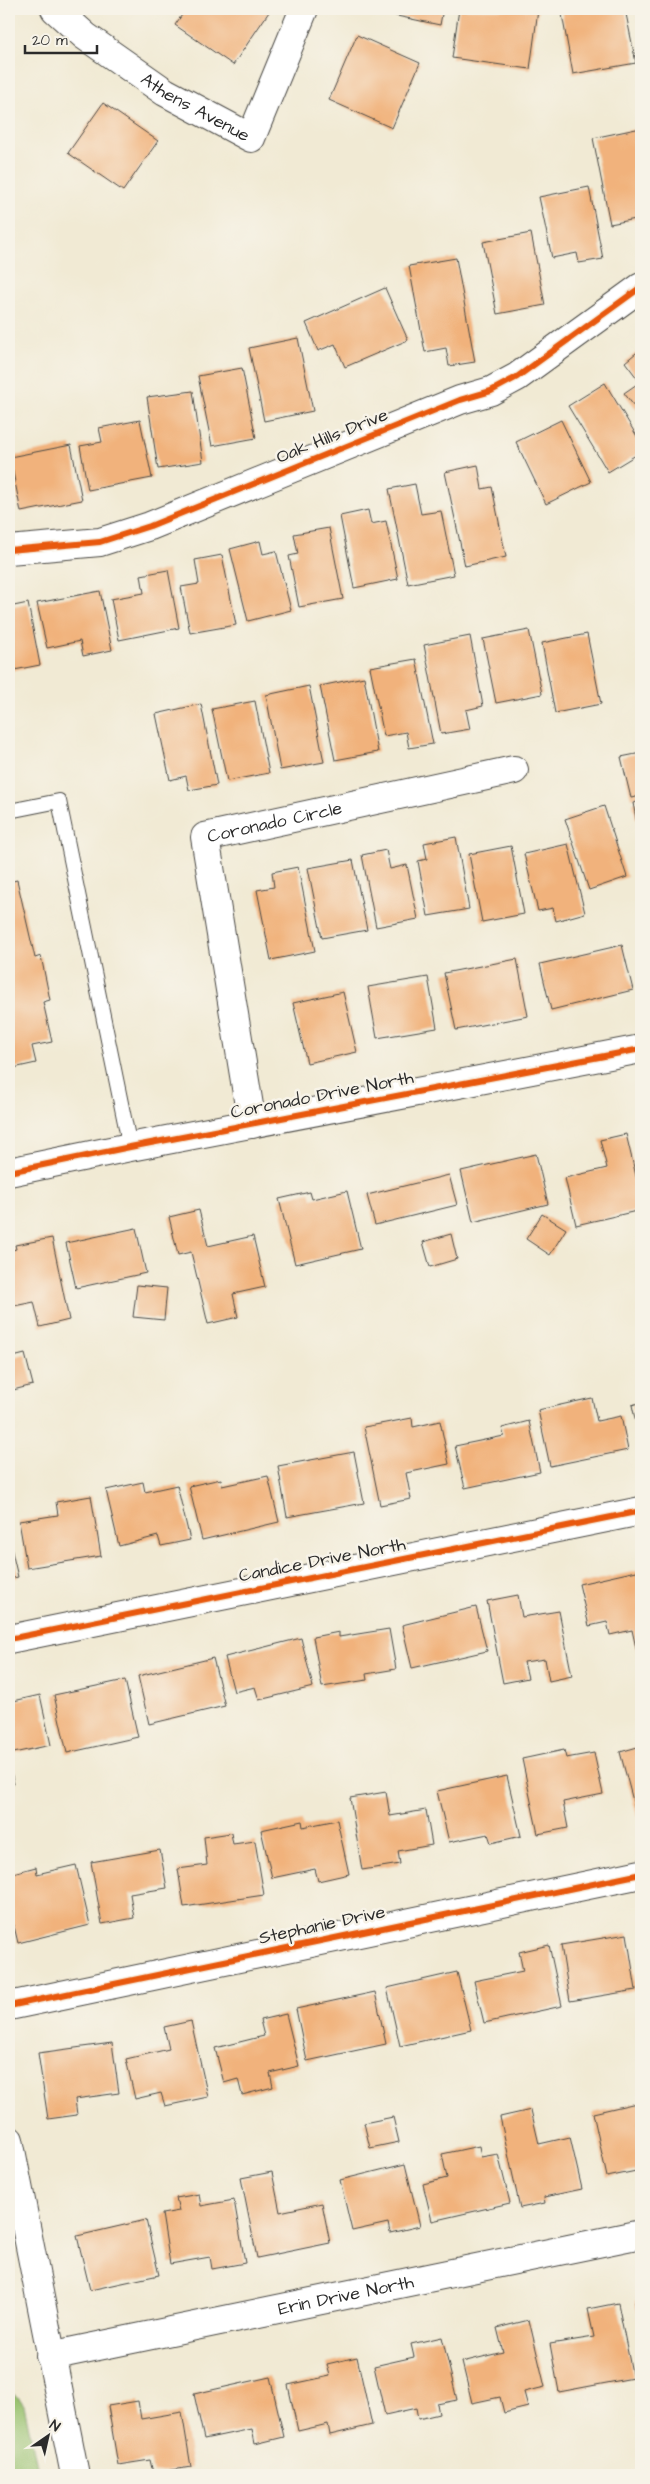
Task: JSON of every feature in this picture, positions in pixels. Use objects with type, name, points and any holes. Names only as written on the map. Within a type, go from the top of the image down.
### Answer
[{"type":"street","name":"Athens Avenue","points":[[55,9],[85,36],[164,92],[251,138],[304,9]]},
{"type":"street","name":"Oak Hills Drive","points":[[9,550],[100,542],[133,531],[460,400],[491,391],[517,377],[641,287]]},
{"type":"street","name":"Coronado Circle","points":[[252,1124],[205,837],[514,770]]},
{"type":"street","name":"Coronado Drive North","points":[[9,1172],[641,1049]]},
{"type":"street","name":"Candice Drive North","points":[[9,1639],[641,1511]]},
{"type":"street","name":"Stephanie Drive","points":[[9,2006],[641,1874]]},
{"type":"street","points":[[9,2140],[50,2356],[75,2475]]},
{"type":"street","name":"Erin Drive North","points":[[50,2356],[641,2234]]},
{"type":"lane","points":[[9,811],[59,801],[130,1147]]},
{"type":"green space","points":[[9,2392],[19,2398],[24,2405],[39,2475],[9,2475]]},
{"type":"building","points":[[186,9],[271,9],[233,65],[175,25]]},
{"type":"building","points":[[373,9],[443,9],[440,25],[373,11]]},
{"type":"building","points":[[459,9],[538,10],[530,69],[452,58]]},
{"type":"building","points":[[561,9],[625,9],[636,63],[573,74]]},
{"type":"building","points":[[357,35],[420,63],[392,128],[329,100]]},
{"type":"building","points":[[103,103],[158,141],[123,191],[68,153]]},
{"type":"building","points":[[641,128],[641,218],[610,224],[593,138]]},
{"type":"building","points":[[589,187],[603,259],[579,263],[577,253],[552,258],[539,197]]},
{"type":"building","points":[[531,233],[545,305],[497,314],[483,242]]},
{"type":"building","points":[[456,258],[475,362],[449,366],[446,348],[425,352],[409,266]]},
{"type":"building","points":[[385,288],[408,340],[345,367],[335,344],[318,351],[306,323]]},
{"type":"building","points":[[298,338],[313,411],[264,421],[249,348]]},
{"type":"building","points":[[641,349],[641,415],[624,393],[640,382],[625,362]]},
{"type":"building","points":[[242,368],[256,438],[212,446],[198,376]]},
{"type":"building","points":[[605,383],[641,443],[641,452],[608,472],[568,406]]},
{"type":"building","points":[[193,391],[203,462],[158,469],[147,397]]},
{"type":"building","points":[[140,420],[152,478],[88,490],[80,446],[102,442],[99,428]]},
{"type":"building","points":[[561,420],[591,482],[546,504],[516,442]]},
{"type":"building","points":[[71,445],[82,500],[21,512],[10,457]]},
{"type":"building","points":[[478,465],[482,489],[492,487],[506,557],[465,566],[445,472]]},
{"type":"building","points":[[415,484],[421,514],[441,511],[454,575],[408,584],[389,489]]},
{"type":"building","points":[[368,510],[371,524],[386,521],[398,579],[354,588],[340,516]]},
{"type":"building","points":[[329,528],[343,599],[299,607],[289,556],[298,554],[294,534]]},
{"type":"building","points":[[260,541],[263,554],[276,551],[291,610],[248,621],[230,549]]},
{"type":"building","points":[[222,555],[236,625],[190,633],[181,587],[199,584],[195,560]]},
{"type":"building","points":[[168,570],[179,628],[119,640],[111,599],[144,593],[141,575]]},
{"type":"building","points":[[100,591],[112,650],[83,656],[80,641],[47,648],[37,603]]},
{"type":"building","points":[[28,603],[40,665],[9,671],[9,607]]},
{"type":"building","points":[[529,630],[542,694],[496,703],[483,639]]},
{"type":"building","points":[[587,634],[601,704],[555,713],[542,643]]},
{"type":"building","points":[[470,636],[483,706],[466,710],[470,729],[441,734],[424,645]]},
{"type":"building","points":[[416,659],[433,744],[409,748],[406,732],[384,736],[370,667]]},
{"type":"building","points":[[364,677],[378,752],[335,760],[320,686]]},
{"type":"building","points":[[309,686],[324,762],[280,770],[266,695]]},
{"type":"building","points":[[255,701],[269,773],[227,781],[212,709]]},
{"type":"building","points":[[201,704],[217,785],[189,790],[186,776],[170,780],[156,714]]},
{"type":"building","points":[[641,753],[641,796],[631,798],[621,757]]},
{"type":"building","points":[[641,801],[641,839],[640,839],[633,803]]},
{"type":"building","points":[[604,806],[627,877],[589,890],[565,819]]},
{"type":"building","points":[[456,837],[469,909],[428,916],[418,861],[427,859],[424,843]]},
{"type":"building","points":[[568,844],[585,913],[556,921],[553,908],[538,911],[524,854]]},
{"type":"building","points":[[511,846],[524,914],[482,922],[469,854]]},
{"type":"building","points":[[386,850],[390,869],[407,865],[418,919],[376,927],[362,855]]},
{"type":"building","points":[[353,860],[367,930],[322,938],[308,868]]},
{"type":"building","points":[[298,867],[315,951],[271,960],[257,890],[274,887],[272,872]]},
{"type":"building","points":[[17,880],[35,958],[41,956],[50,1000],[43,1002],[52,1042],[32,1046],[36,1063],[9,1069],[9,882]]},
{"type":"building","points":[[622,945],[633,990],[551,1010],[540,964]]},
{"type":"building","points":[[517,959],[528,1016],[456,1030],[444,973]]},
{"type":"building","points":[[428,977],[437,1028],[377,1038],[368,987]]},
{"type":"building","points":[[343,992],[357,1052],[307,1063],[293,1003]]},
{"type":"building","points":[[626,1134],[641,1197],[641,1210],[576,1225],[565,1178],[607,1168],[600,1140]]},
{"type":"building","points":[[536,1154],[548,1204],[473,1222],[461,1171]]},
{"type":"building","points":[[449,1175],[457,1205],[375,1225],[367,1195]]},
{"type":"building","points":[[347,1191],[361,1249],[295,1264],[279,1199],[310,1192],[312,1199]]},
{"type":"building","points":[[199,1210],[208,1246],[253,1236],[265,1287],[233,1294],[238,1317],[208,1324],[191,1252],[178,1255],[169,1217]]},
{"type":"building","points":[[542,1214],[566,1229],[550,1255],[526,1239]]},
{"type":"building","points":[[136,1228],[146,1273],[76,1288],[66,1243]]},
{"type":"building","points":[[451,1234],[457,1259],[430,1267],[423,1242]]},
{"type":"building","points":[[52,1238],[69,1320],[40,1327],[34,1302],[9,1307],[9,1251],[16,1249],[15,1245]]},
{"type":"building","points":[[137,1285],[167,1288],[164,1320],[133,1317]]},
{"type":"building","points":[[25,1354],[33,1385],[9,1391],[9,1358]]},
{"type":"building","points":[[592,1398],[597,1421],[621,1416],[628,1450],[550,1466],[538,1410]]},
{"type":"building","points":[[641,1402],[641,1441],[640,1442],[632,1405]]},
{"type":"building","points":[[412,1418],[413,1427],[440,1421],[449,1464],[406,1473],[411,1499],[380,1505],[364,1427]]},
{"type":"building","points":[[529,1421],[540,1472],[465,1488],[455,1446],[504,1436],[502,1428]]},
{"type":"building","points":[[354,1452],[364,1503],[287,1517],[278,1466]]},
{"type":"building","points":[[268,1476],[279,1522],[202,1540],[189,1486],[221,1479],[222,1486]]},
{"type":"building","points":[[143,1482],[145,1492],[177,1485],[190,1540],[161,1546],[158,1536],[119,1546],[106,1490]]},
{"type":"building","points":[[91,1496],[101,1556],[27,1568],[19,1521],[58,1515],[56,1502]]},
{"type":"building","points":[[9,1539],[18,1577],[9,1579]]},
{"type":"building","points":[[641,1570],[640,1666],[632,1630],[610,1635],[607,1622],[589,1626],[579,1584]]},
{"type":"building","points":[[518,1595],[522,1617],[559,1611],[572,1676],[549,1681],[545,1659],[524,1662],[528,1678],[503,1683],[487,1601]]},
{"type":"building","points":[[476,1607],[487,1651],[412,1668],[402,1625]]},
{"type":"building","points":[[389,1629],[396,1669],[366,1674],[367,1680],[322,1687],[313,1637],[339,1632],[339,1637]]},
{"type":"building","points":[[301,1638],[313,1687],[259,1700],[255,1687],[234,1692],[225,1657]]},
{"type":"building","points":[[213,1658],[225,1706],[149,1724],[138,1676]]},
{"type":"building","points":[[125,1680],[138,1737],[67,1753],[54,1695]]},
{"type":"building","points":[[40,1695],[51,1745],[9,1754],[9,1702]]},
{"type":"building","points":[[641,1746],[641,1815],[637,1816],[620,1752]]},
{"type":"building","points":[[564,1750],[566,1758],[594,1753],[603,1794],[563,1802],[568,1828],[538,1834],[522,1759]]},
{"type":"building","points":[[9,1764],[14,1784],[9,1786]]},
{"type":"building","points":[[507,1776],[521,1836],[491,1843],[488,1834],[449,1842],[437,1791]]},
{"type":"building","points":[[386,1792],[390,1816],[426,1810],[432,1845],[398,1851],[400,1864],[362,1870],[350,1798]]},
{"type":"building","points":[[337,1820],[349,1874],[318,1881],[315,1869],[272,1878],[261,1830],[302,1821],[303,1827]]},
{"type":"building","points":[[231,1833],[233,1844],[255,1841],[264,1895],[184,1907],[178,1869],[207,1865],[204,1837]]},
{"type":"building","points":[[160,1850],[167,1888],[130,1894],[134,1918],[102,1924],[91,1862]]},
{"type":"building","points":[[76,1865],[90,1925],[18,1943],[9,1905],[9,1874],[36,1867],[37,1874]]},
{"type":"building","points":[[627,1934],[636,1990],[570,2001],[561,1945]]},
{"type":"building","points":[[549,1945],[562,2006],[484,2023],[474,1981],[523,1971],[519,1952]]},
{"type":"building","points":[[457,1972],[471,2030],[400,2046],[387,1988]]},
{"type":"building","points":[[375,1992],[386,2044],[307,2061],[296,2009]]},
{"type":"building","points":[[286,2014],[299,2066],[270,2073],[273,2087],[242,2095],[238,2079],[224,2083],[215,2048],[264,2036],[260,2020]]},
{"type":"building","points":[[191,2021],[208,2097],[165,2106],[161,2093],[135,2099],[126,2059],[169,2049],[164,2027]]},
{"type":"building","points":[[112,2043],[119,2093],[75,2099],[77,2115],[48,2119],[38,2053]]},
{"type":"building","points":[[641,2102],[641,2170],[607,2177],[593,2113]]},
{"type":"building","points":[[531,2110],[539,2144],[570,2137],[582,2189],[544,2197],[545,2203],[520,2208],[500,2117]]},
{"type":"building","points":[[393,2117],[399,2142],[370,2148],[364,2123]]},
{"type":"building","points":[[479,2146],[481,2157],[498,2154],[510,2203],[432,2221],[423,2184],[447,2178],[442,2154]]},
{"type":"building","points":[[405,2164],[420,2226],[390,2233],[388,2223],[352,2231],[340,2180]]},
{"type":"building","points":[[272,2172],[280,2212],[322,2203],[330,2243],[257,2258],[241,2178]]},
{"type":"building","points":[[199,2194],[201,2206],[234,2200],[245,2263],[212,2269],[210,2257],[170,2264],[162,2214],[179,2211],[176,2198]]},
{"type":"building","points":[[146,2220],[159,2275],[90,2290],[77,2236]]},
{"type":"building","points":[[641,2300],[641,2325],[635,2302]]},
{"type":"building","points":[[618,2303],[633,2378],[559,2392],[550,2344],[594,2337],[588,2309]]},
{"type":"building","points":[[529,2320],[545,2387],[524,2392],[528,2407],[504,2413],[500,2397],[472,2403],[462,2362],[503,2352],[497,2328]]},
{"type":"building","points":[[442,2337],[457,2400],[437,2404],[439,2414],[418,2419],[416,2408],[385,2415],[374,2366],[414,2357],[411,2344]]},
{"type":"building","points":[[357,2357],[372,2425],[330,2435],[328,2424],[298,2431],[288,2385],[330,2376],[327,2364]]},
{"type":"building","points":[[270,2377],[284,2437],[255,2444],[252,2429],[204,2439],[194,2394]]},
{"type":"building","points":[[138,2401],[141,2419],[182,2412],[191,2467],[153,2473],[150,2460],[118,2465],[108,2406]]},
{"type":"building","points":[[641,2471],[641,2475],[625,2475]]},
{"type":"cycle path","points":[[9,550],[100,542],[150,526],[460,400],[491,391],[517,377],[641,287]]},
{"type":"cycle path","points":[[9,1172],[641,1049]]},
{"type":"cycle path","points":[[9,1639],[641,1511]]},
{"type":"cycle path","points":[[9,2006],[641,1874]]}]
